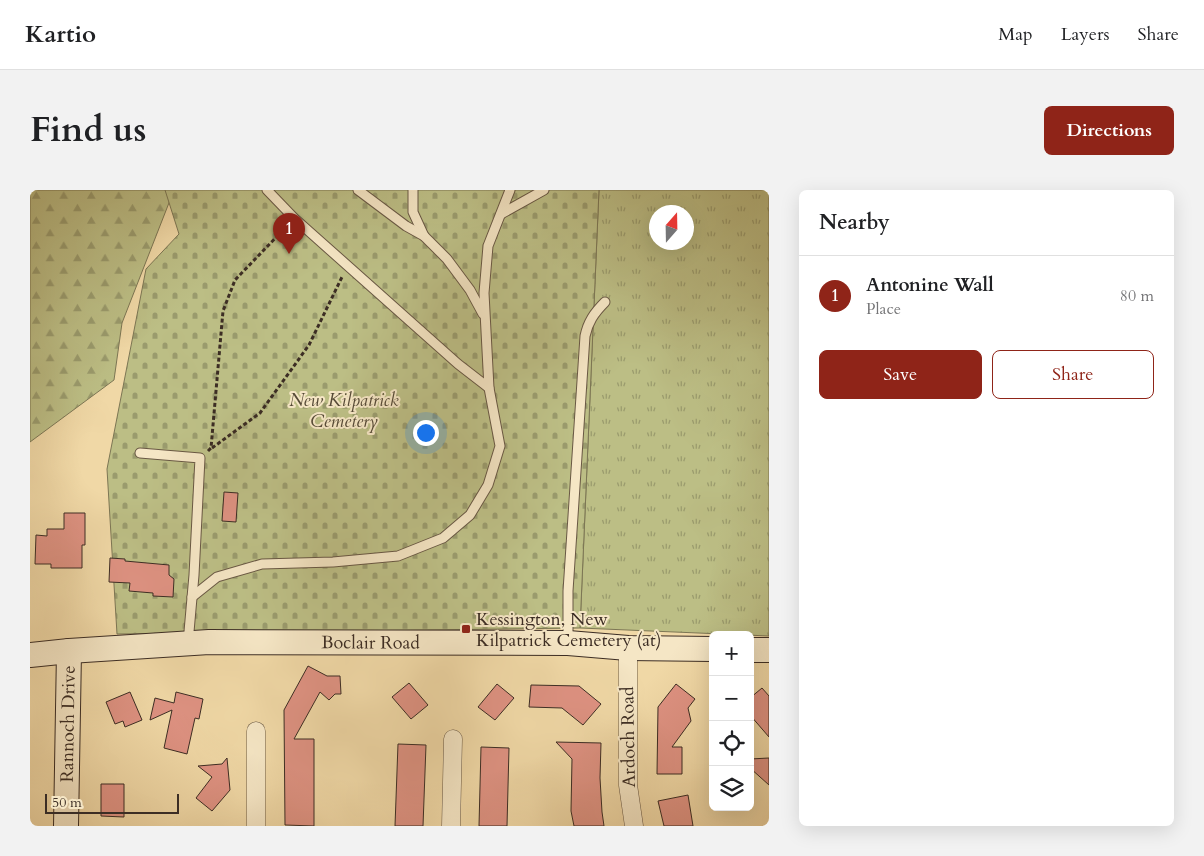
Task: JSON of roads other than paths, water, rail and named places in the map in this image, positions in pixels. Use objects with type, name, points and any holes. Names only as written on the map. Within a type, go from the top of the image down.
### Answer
[{"type":"main road","name":"Boclair Road","points":[[30,655],[209,642],[568,643],[628,648],[709,650]]},
{"type":"main road","points":[[754,650],[769,650]]},
{"type":"main road","name":"Rannoch Drive","points":[[66,826],[69,651]]},
{"type":"street","name":"Ardoch Road","points":[[628,648],[628,786],[634,826]]},
{"type":"street","points":[[256,730],[256,826]]},
{"type":"street","points":[[451,826],[453,739]]},
{"type":"lane","points":[[266,190],[294,218],[458,364],[490,388]]},
{"type":"lane","points":[[358,190],[406,226],[424,236],[447,259],[470,290],[485,316]]},
{"type":"lane","points":[[413,190],[413,212],[424,236]]},
{"type":"lane","points":[[192,597],[217,577],[262,564],[333,562],[398,556],[442,538],[470,516],[488,485],[500,446],[490,388],[484,293],[488,246],[510,190]]},
{"type":"lane","points":[[501,214],[544,190]]},
{"type":"lane","points":[[568,643],[568,591],[584,336],[588,324],[596,311],[605,302]]},
{"type":"lane","points":[[140,453],[200,458],[188,643]]},
{"type":"place","name":"Antonine Wall","points":[[289,254]]},
{"type":"place","name":"Kessington, New Kilpatrick Cemetery (at)","points":[[466,629]]},
{"type":"park label","name":"New Kilpatrick Cemetery","points":[[344,410]]}]
